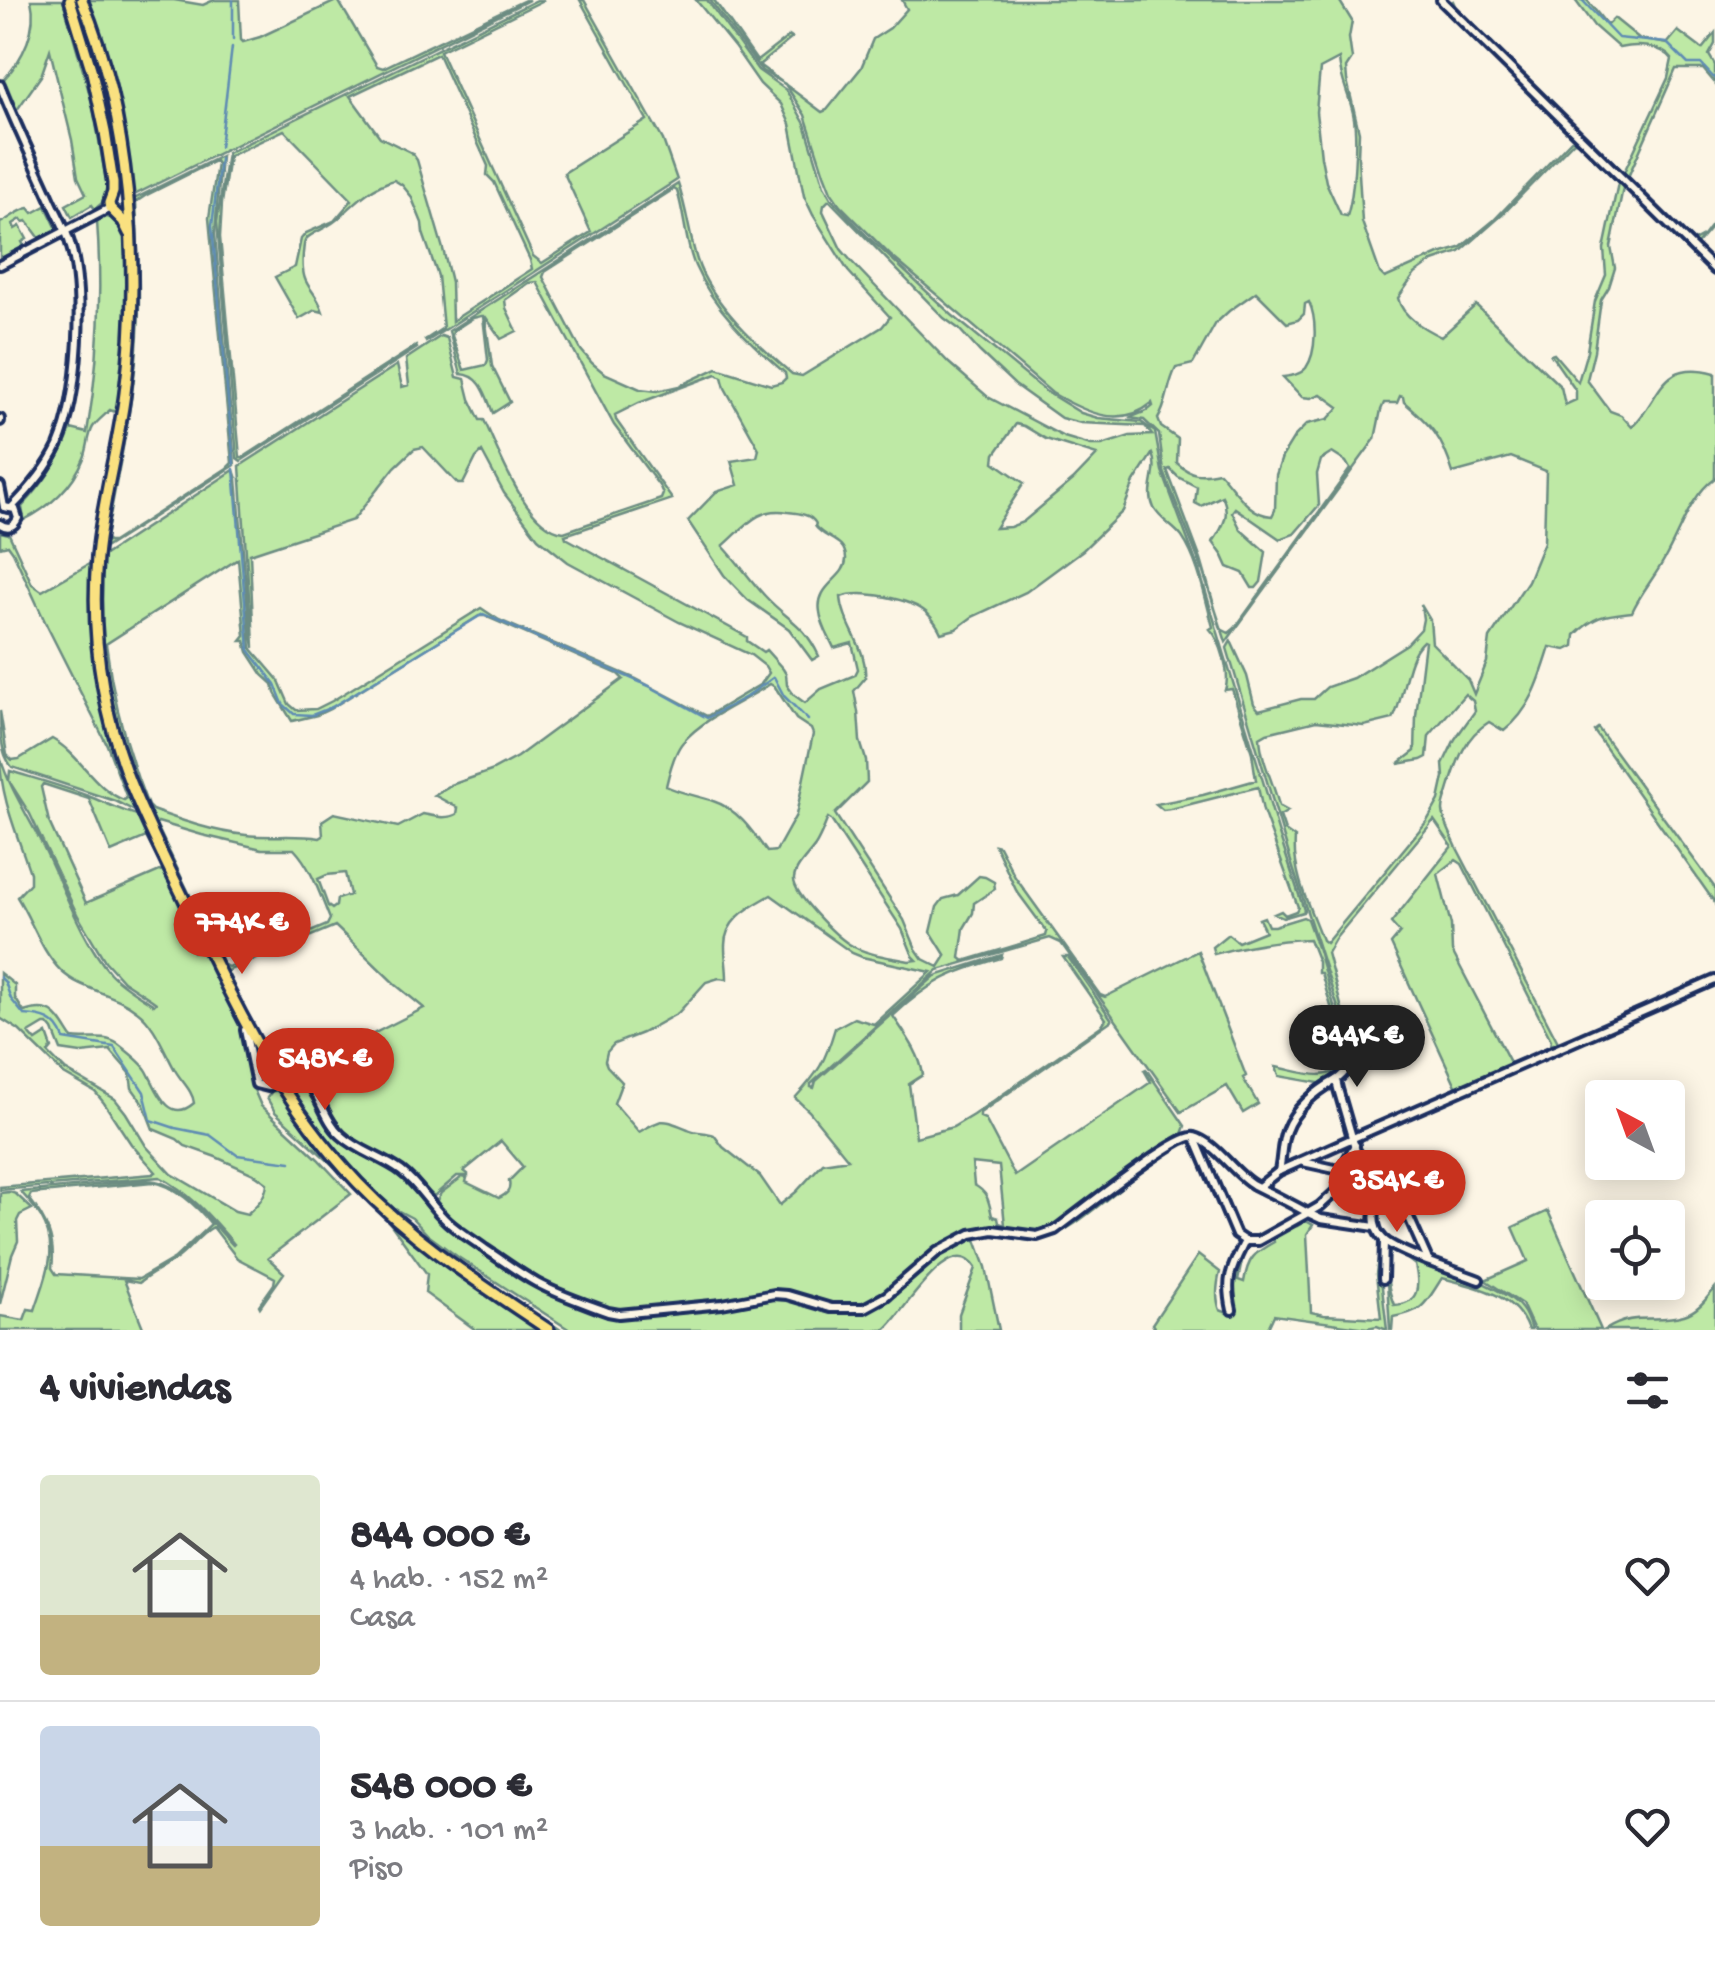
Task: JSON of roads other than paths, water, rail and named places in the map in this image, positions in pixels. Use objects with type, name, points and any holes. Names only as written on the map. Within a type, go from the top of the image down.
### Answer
[{"type":"main road","points":[[70,0],[100,106],[113,192]]},
{"type":"main road","points":[[82,0],[104,68],[130,210],[132,299],[127,380],[97,557],[95,602],[102,684],[116,740],[136,796],[244,1024],[290,1098],[347,1171],[403,1226],[459,1270],[549,1330]]},
{"type":"main road","points":[[128,190],[113,192],[109,198],[130,236]]},
{"type":"main road","points":[[114,210],[130,210]]},
{"type":"street","points":[[1442,0],[1715,270]]},
{"type":"street","points":[[0,84],[66,231],[76,266],[78,295],[75,365],[61,438],[48,464],[5,508]]},
{"type":"street","points":[[0,265],[114,210]]},
{"type":"street","points":[[0,486],[5,508],[18,515],[16,523],[8,527],[0,524]]},
{"type":"street","points":[[1260,1186],[1279,1172],[1715,980]]},
{"type":"street","points":[[244,1024],[256,1084],[268,1087],[290,1071],[297,1073],[313,1089],[338,1132],[403,1172],[450,1224],[534,1281],[619,1314],[722,1304],[774,1294],[831,1308],[864,1308],[886,1296],[938,1252],[978,1231],[1037,1236],[1055,1230],[1162,1151],[1194,1136],[1253,1185],[1321,1219],[1375,1226]]},
{"type":"street","points":[[1279,1172],[1287,1127],[1319,1089],[1348,1068],[1349,1052]]},
{"type":"street","points":[[279,1077],[297,1073]]},
{"type":"street","points":[[1336,1080],[1356,1151],[1407,1213],[1428,1261]]},
{"type":"street","points":[[1194,1136],[1236,1235],[1245,1241],[1258,1241],[1320,1206],[1350,1179]]},
{"type":"street","points":[[1344,1171],[1354,1141]]},
{"type":"street","points":[[1303,1162],[1344,1171],[1379,1198]]},
{"type":"street","points":[[1383,1278],[1384,1241],[1375,1226],[1375,1208],[1379,1198],[1388,1193]]},
{"type":"street","points":[[1232,1310],[1229,1277],[1245,1241]]},
{"type":"street","points":[[1384,1241],[1479,1280]]},
{"type":"waterway","points":[[233,0],[233,39]]},
{"type":"waterway","points":[[1582,0],[1618,38],[1667,43],[1688,64],[1701,64],[1715,79]]},
{"type":"waterway","points":[[220,147],[232,47]]},
{"type":"waterway","points":[[220,159],[212,226],[234,465]]},
{"type":"waterway","points":[[234,469],[249,650],[275,684],[283,704],[294,714],[312,715],[332,707],[483,614],[649,686],[707,718],[774,677],[784,696],[808,720]]},
{"type":"waterway","points":[[0,977],[24,1015],[48,1020],[64,1039],[114,1047],[144,1092],[151,1120],[210,1135],[237,1155],[291,1162]]}]
